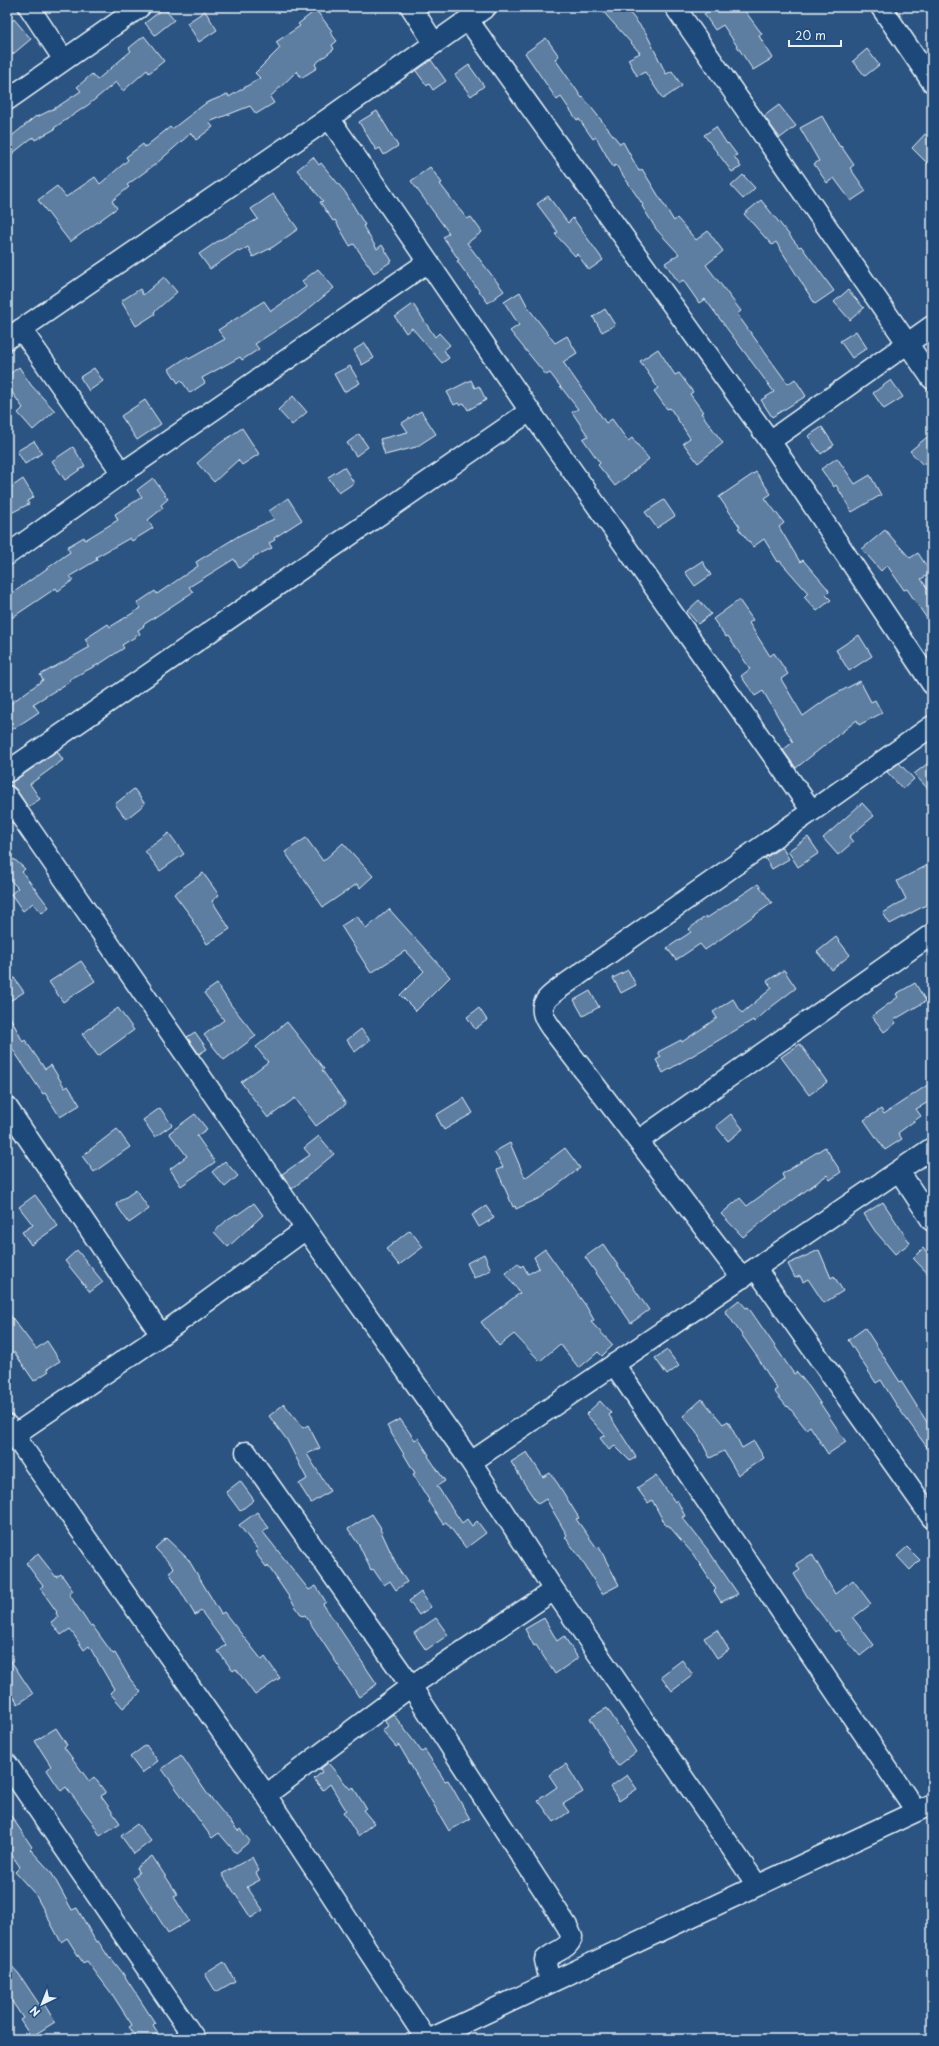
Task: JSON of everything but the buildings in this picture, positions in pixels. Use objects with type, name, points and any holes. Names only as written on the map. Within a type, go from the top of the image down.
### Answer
[{"type":"street","points":[[29,7],[64,60]]},
{"type":"street","points":[[7,100],[140,7]]},
{"type":"street","points":[[411,7],[434,43]]},
{"type":"street","points":[[122,473],[11,335],[329,118],[486,7]]},
{"type":"street","points":[[675,7],[932,379]]},
{"type":"street","points":[[881,7],[932,82]]},
{"type":"street","points":[[468,20],[770,441],[932,684]]},
{"type":"street","points":[[329,118],[530,411],[812,811]]},
{"type":"street","points":[[7,555],[122,473],[428,262]]},
{"type":"street","points":[[770,441],[932,326]]},
{"type":"street","points":[[7,772],[530,411]]},
{"type":"street","points":[[932,726],[550,995],[543,1004],[543,1015],[551,1028],[638,1141],[749,1273],[932,1518]]},
{"type":"street","points":[[7,796],[306,1229],[471,1462],[554,1590],[756,1885]]},
{"type":"street","points":[[638,1141],[932,934]]},
{"type":"street","points":[[7,1107],[161,1335]]},
{"type":"street","points":[[471,1462],[932,1148]]},
{"type":"street","points":[[900,1171],[932,1221]]},
{"type":"street","points":[[306,1229],[161,1335],[10,1430],[266,1795],[426,2039]]},
{"type":"street","points":[[430,2039],[924,1807],[614,1364]]},
{"type":"street","points":[[246,1452],[411,1686],[570,1931],[572,1937],[569,1944],[545,1960],[550,1982]]},
{"type":"street","points":[[266,1795],[411,1686],[554,1590]]},
{"type":"street","points":[[7,1764],[195,2039]]}]
